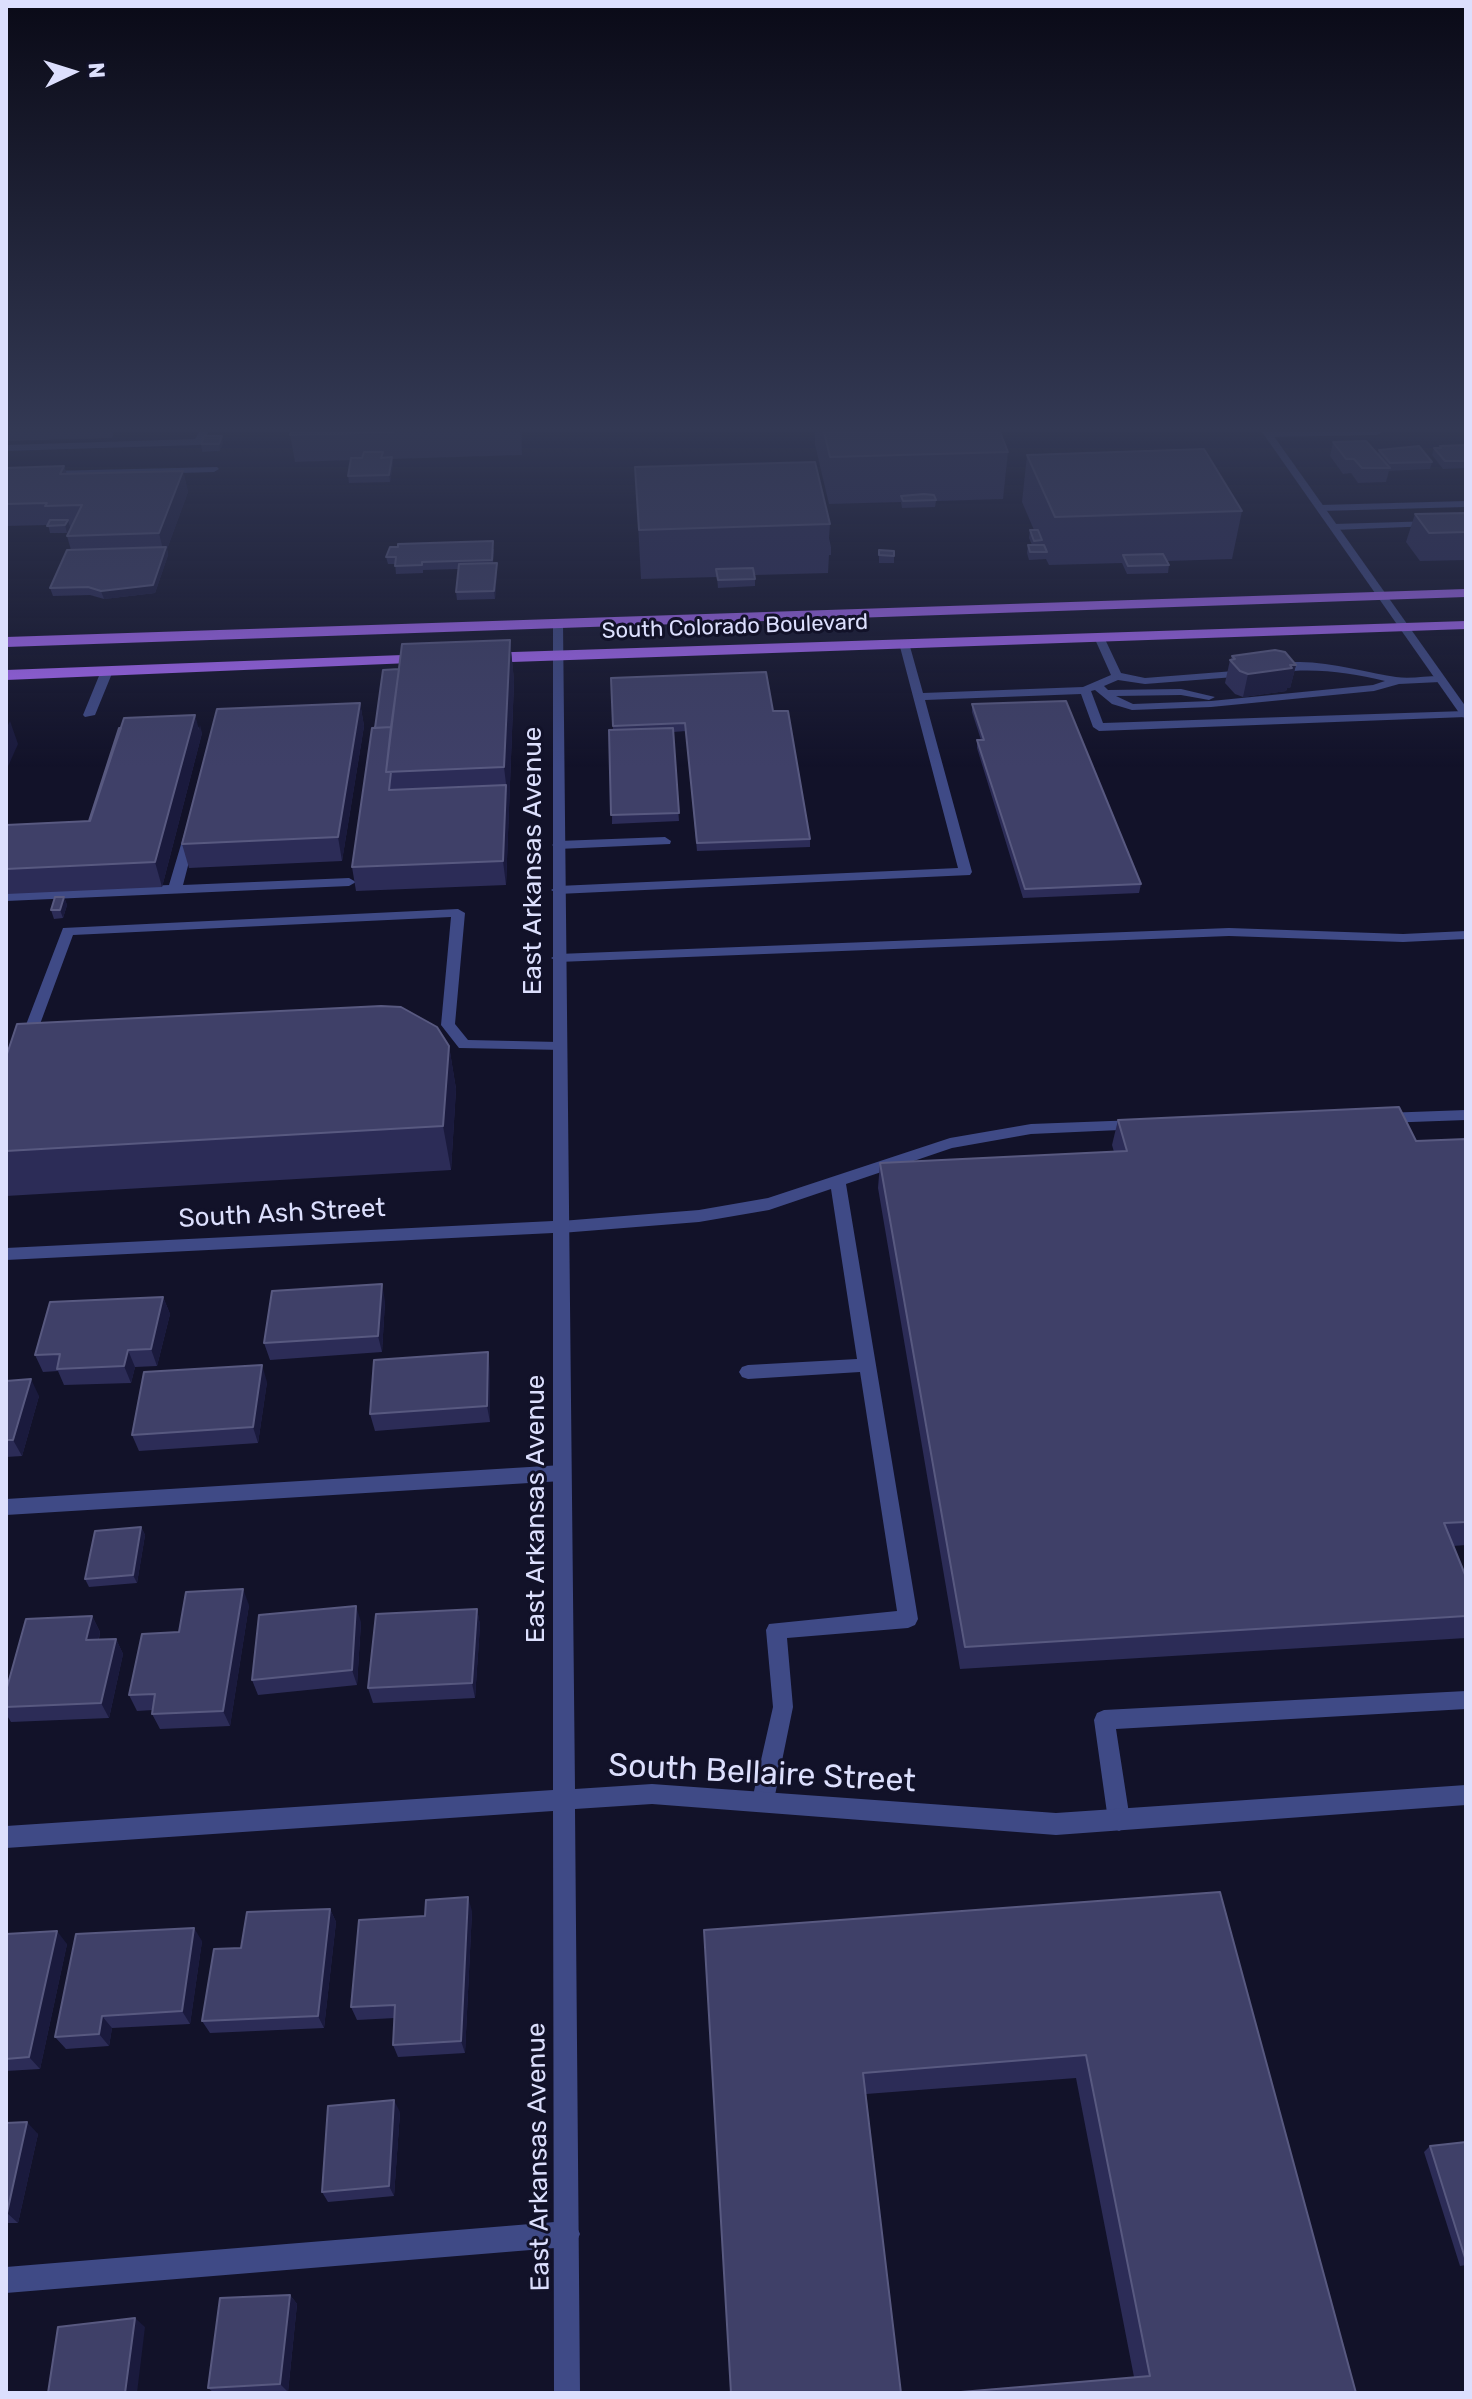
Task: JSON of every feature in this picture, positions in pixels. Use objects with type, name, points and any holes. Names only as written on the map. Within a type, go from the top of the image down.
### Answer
[{"type":"main road","name":"South Colorado Boulevard","points":[[6,642],[1466,593]]},
{"type":"main road","name":"South Colorado Boulevard","points":[[470,658],[1466,625]]},
{"type":"main road","points":[[6,675],[440,659]]},
{"type":"street","points":[[1345,544],[1465,714]]},
{"type":"street","name":"East Arkansas Avenue","points":[[558,624],[567,2393]]},
{"type":"street","points":[[1099,637],[1117,676]]},
{"type":"street","points":[[558,890],[965,872],[904,643]]},
{"type":"street","points":[[1090,688],[1117,676],[1145,681],[1208,678],[1308,666],[1352,669],[1398,681]]},
{"type":"street","points":[[89,715],[107,671]]},
{"type":"street","points":[[918,697],[1090,688],[1109,693],[1116,702],[1132,707],[1234,701],[1374,688],[1398,681],[1440,679]]},
{"type":"street","points":[[1090,688],[1099,727],[1465,714]]},
{"type":"street","points":[[175,889],[195,814]]},
{"type":"street","points":[[558,845],[665,841]]},
{"type":"street","points":[[6,897],[349,882]]},
{"type":"street","points":[[6,1046],[32,1045],[68,931],[458,913],[441,1026],[464,1045],[559,1047]]},
{"type":"street","points":[[558,958],[1229,932],[1403,938],[1466,935]]},
{"type":"street","points":[[1369,1118],[1466,1115]]},
{"type":"street","name":"South Ash Street","points":[[6,1254],[561,1227],[699,1216],[769,1204],[950,1143],[1031,1129],[1151,1125]]},
{"type":"street","points":[[763,1800],[783,1707],[776,1630],[908,1619],[838,1183]]},
{"type":"street","points":[[748,1372],[866,1365]]},
{"type":"street","points":[[6,1507],[562,1473]]},
{"type":"street","points":[[1119,1820],[1104,1720],[1466,1700]]},
{"type":"street","name":"South Bellaire Street","points":[[6,1837],[564,1797],[652,1794],[1056,1824],[1466,1795]]},
{"type":"street","points":[[6,2280],[567,2234]]},
{"type":"building","points":[[398,544],[493,544],[492,560],[395,566],[396,557],[386,557],[390,547],[398,547]]},
{"type":"building","points":[[1028,545],[1044,545],[1047,552],[1030,552]]},
{"type":"building","points":[[166,547],[153,585],[101,591],[88,587],[50,588],[67,550]]},
{"type":"building","points":[[879,550],[894,551],[894,556],[879,555]]},
{"type":"building","points":[[1163,554],[1169,565],[1128,566],[1123,555]]},
{"type":"building","points":[[497,563],[494,591],[456,592],[459,564]]},
{"type":"building","points":[[753,568],[755,579],[718,580],[716,569]]},
{"type":"building","points":[[510,640],[504,767],[386,772],[402,644]]},
{"type":"building","points":[[1275,650],[1285,652],[1296,665],[1248,674],[1240,671],[1230,660],[1235,659],[1232,656]]},
{"type":"building","points":[[399,669],[391,727],[375,728],[383,670]]},
{"type":"building","points":[[766,672],[773,711],[788,711],[810,839],[697,843],[685,723],[613,726],[611,678]]},
{"type":"building","points":[[1066,701],[1141,884],[1025,889],[977,740],[984,740],[972,704]]},
{"type":"building","points":[[360,703],[338,837],[182,844],[217,709]]},
{"type":"building","points":[[195,715],[155,862],[6,869],[6,825],[90,821],[124,718]]},
{"type":"building","points":[[391,727],[386,772],[391,772],[389,790],[506,785],[503,861],[352,867],[372,728]]},
{"type":"building","points":[[119,728],[121,728],[89,821]]},
{"type":"building","points":[[673,728],[679,813],[611,815],[609,730]]},
{"type":"building","points":[[55,897],[64,897],[60,910],[51,910]]},
{"type":"building","points":[[401,1007],[437,1027],[449,1046],[443,1126],[6,1151],[6,1057],[17,1024]]},
{"type":"building","points":[[1399,1107],[1416,1141],[1466,1139],[1466,1522],[1444,1523],[1466,1577],[1466,1616],[965,1647],[880,1163],[1127,1151],[1118,1120]]},
{"type":"building","points":[[382,1284],[378,1336],[264,1343],[272,1291]]},
{"type":"building","points":[[163,1297],[151,1349],[128,1350],[124,1366],[57,1369],[60,1354],[35,1355],[50,1302]]},
{"type":"building","points":[[488,1352],[487,1406],[370,1414],[374,1360]]},
{"type":"building","points":[[262,1365],[253,1427],[132,1435],[144,1372]]},
{"type":"building","points":[[31,1379],[13,1440],[6,1440],[6,1381]]},
{"type":"building","points":[[141,1527],[133,1575],[85,1579],[95,1531]]},
{"type":"building","points":[[243,1589],[223,1711],[152,1714],[155,1694],[129,1695],[142,1634],[179,1632],[186,1592]]},
{"type":"building","points":[[356,1606],[352,1670],[252,1680],[259,1615]]},
{"type":"building","points":[[477,1609],[472,1683],[368,1688],[376,1614]]},
{"type":"building","points":[[92,1616],[86,1640],[116,1639],[101,1703],[6,1707],[6,1691],[26,1619]]},
{"type":"building","points":[[1220,1892],[1356,2393],[949,2393],[1150,2376],[1086,2055],[863,2073],[901,2393],[731,2393],[704,1930]]},
{"type":"building","points":[[468,1897],[461,2041],[393,2045],[395,2005],[351,2007],[359,1920],[425,1916],[426,1900]]},
{"type":"building","points":[[330,1909],[318,2016],[202,2021],[214,1949],[241,1948],[247,1912]]},
{"type":"building","points":[[194,1928],[182,2011],[102,2016],[99,2034],[55,2037],[76,1934]]},
{"type":"building","points":[[57,1931],[29,2057],[6,2059],[6,1934]]},
{"type":"building","points":[[394,2100],[389,2186],[322,2192],[328,2106]]},
{"type":"building","points":[[27,2122],[7,2213],[6,2213],[6,2123]]},
{"type":"building","points":[[1466,2142],[1466,2261],[1430,2146]]},
{"type":"building","points":[[290,2295],[280,2384],[208,2388],[220,2298]]},
{"type":"building","points":[[135,2318],[125,2393],[48,2393],[58,2327]]}]
